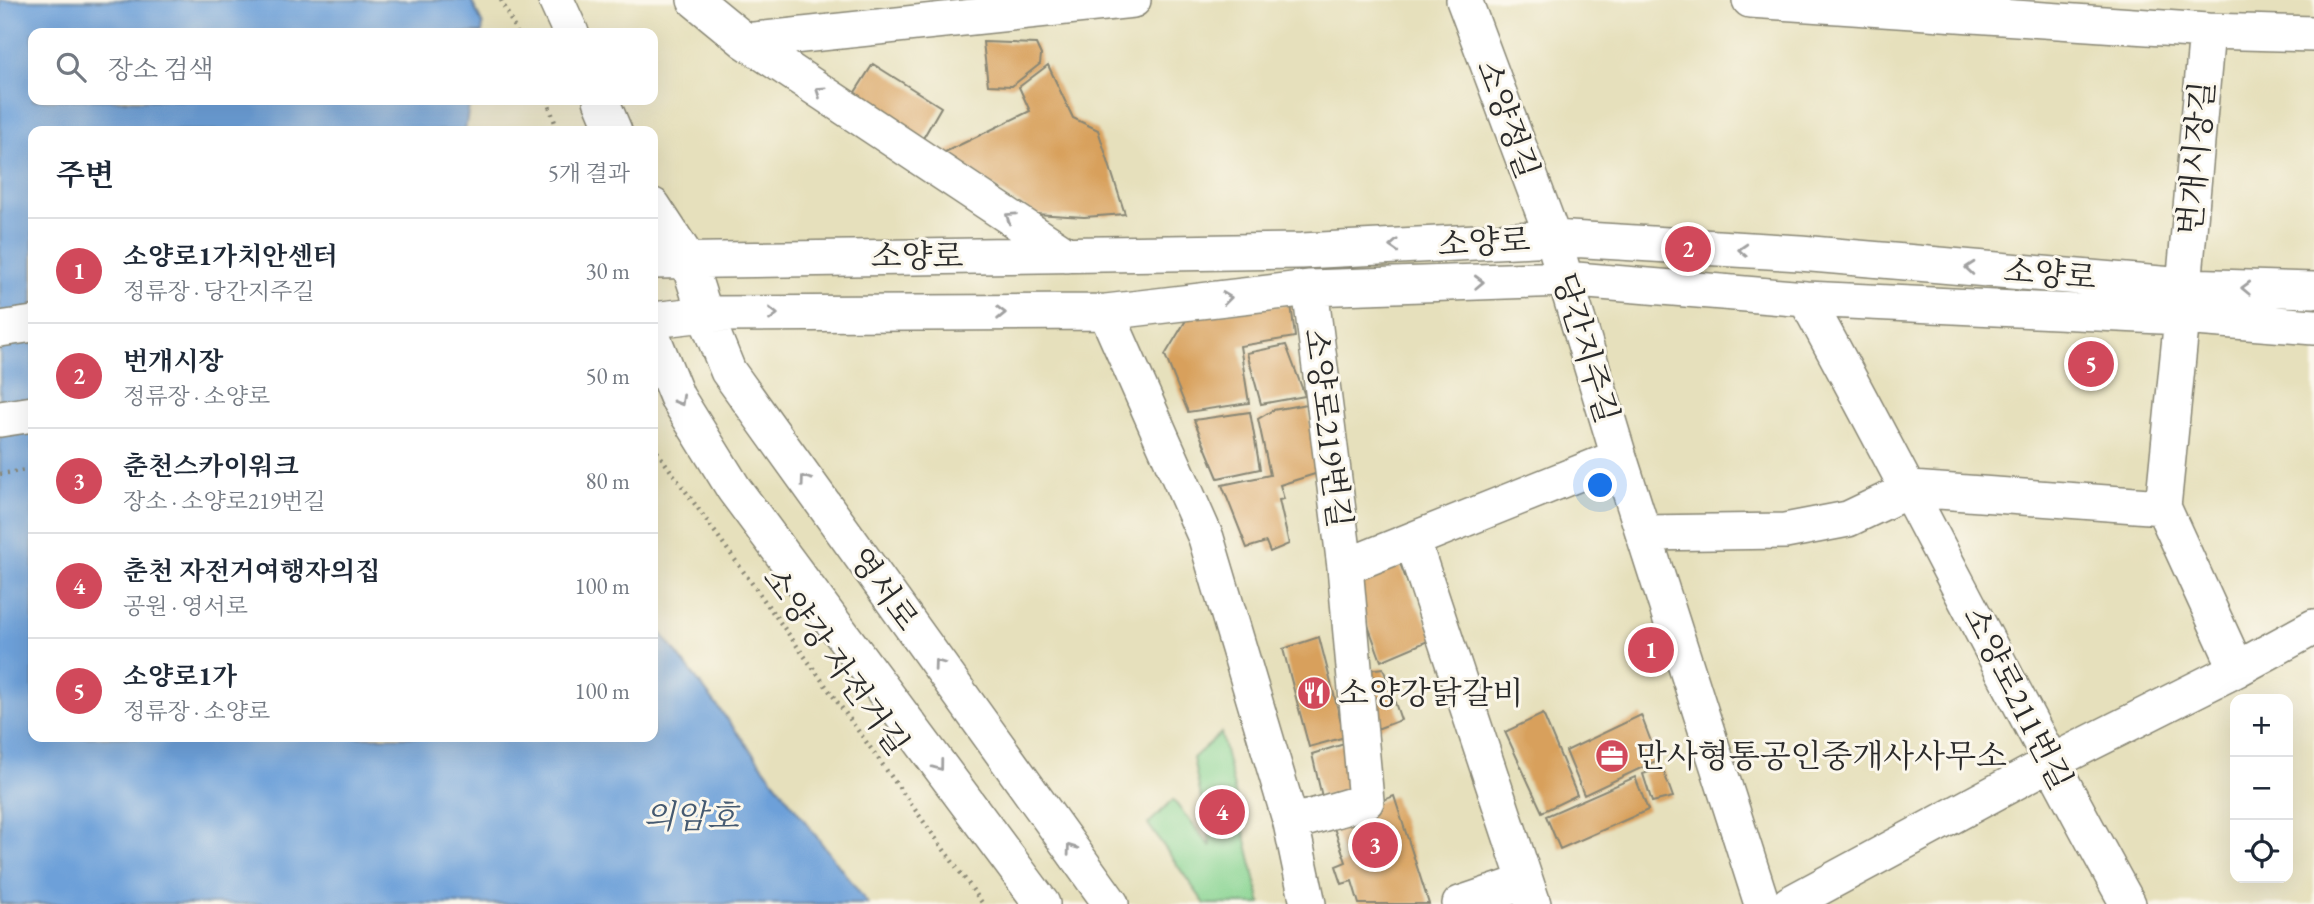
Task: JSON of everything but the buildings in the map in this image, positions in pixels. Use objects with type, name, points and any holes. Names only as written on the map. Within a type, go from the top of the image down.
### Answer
[{"type":"street","points":[[556,0],[569,28]]},
{"type":"street","points":[[695,0],[745,41],[1066,255]]},
{"type":"street","points":[[745,41],[996,6],[1133,0]]},
{"type":"street","name":"소양정길","points":[[1464,0],[1553,238]]},
{"type":"street","points":[[1750,0],[2207,31],[2314,34]]},
{"type":"street","name":"번개시장길","points":[[2183,301],[2207,31]]},
{"type":"street","points":[[603,105],[612,126]]},
{"type":"street","name":"영서로","points":[[658,214],[687,258],[705,314],[728,371],[1111,904]]},
{"type":"street","name":"소양로","points":[[658,261],[687,258],[1302,251],[1553,238],[1800,253],[2183,301],[2314,327]]},
{"type":"street","name":"당간지주길","points":[[1553,238],[1619,457],[1762,904]]},
{"type":"street","name":"소양로","points":[[658,319],[705,314],[1106,312],[1310,288],[1564,279],[1806,299],[2183,301],[2314,290]]},
{"type":"street","name":"소양로219번길","points":[[1291,823],[1366,801],[1345,567],[1310,288]]},
{"type":"street","name":"소양로211번길","points":[[1806,299],[1911,489],[2050,763],[2128,904]]},
{"type":"street","points":[[2183,301],[2163,507],[2237,669]]},
{"type":"street","points":[[1106,312],[1206,538],[1291,823],[1308,904]]},
{"type":"street","points":[[0,328],[28,325]]},
{"type":"street","name":"영서로","points":[[658,350],[677,397],[734,489],[1042,904]]},
{"type":"street","points":[[0,419],[28,415]]},
{"type":"street","name":"당간지주길","points":[[1413,542],[1619,457]]},
{"type":"street","points":[[1643,533],[1785,531],[1848,519],[1911,489],[2163,507]]},
{"type":"street","points":[[1413,542],[1529,893],[1460,904]]},
{"type":"street","name":"소양로219번길","points":[[1345,567],[1413,542]]},
{"type":"street","points":[[1788,904],[2050,763],[2237,669],[2314,626]]},
{"type":"path","points":[[501,0],[515,28]]},
{"type":"path","points":[[549,105],[556,126]]},
{"type":"path","name":"소양강 자전거길","points":[[658,453],[983,904]]},
{"type":"path","points":[[0,474],[28,469]]},
{"type":"green space","points":[[1221,733],[1261,904],[1205,904],[1148,824],[1173,800],[1211,847],[1193,758]]},
{"type":"water","name":"의암호","points":[[0,0],[471,0],[483,28],[28,28],[28,105],[469,105],[466,126],[28,126],[28,742],[658,742],[658,629],[868,904],[0,904]]},
{"type":"place","name":"번개시장","points":[[1688,249]]},
{"type":"place","name":"소양로1가","points":[[2091,364]]},
{"type":"place","name":"소양로1가치안센터","points":[[1651,650]]},
{"type":"place","name":"소양강닭갈비","points":[[1314,693]]},
{"type":"place","name":"만사형통공인중개사사무소","points":[[1612,756]]},
{"type":"place","name":"춘천 자전거여행자의집","points":[[1222,812]]},
{"type":"place","name":"춘천스카이워크","points":[[1375,845]]}]
